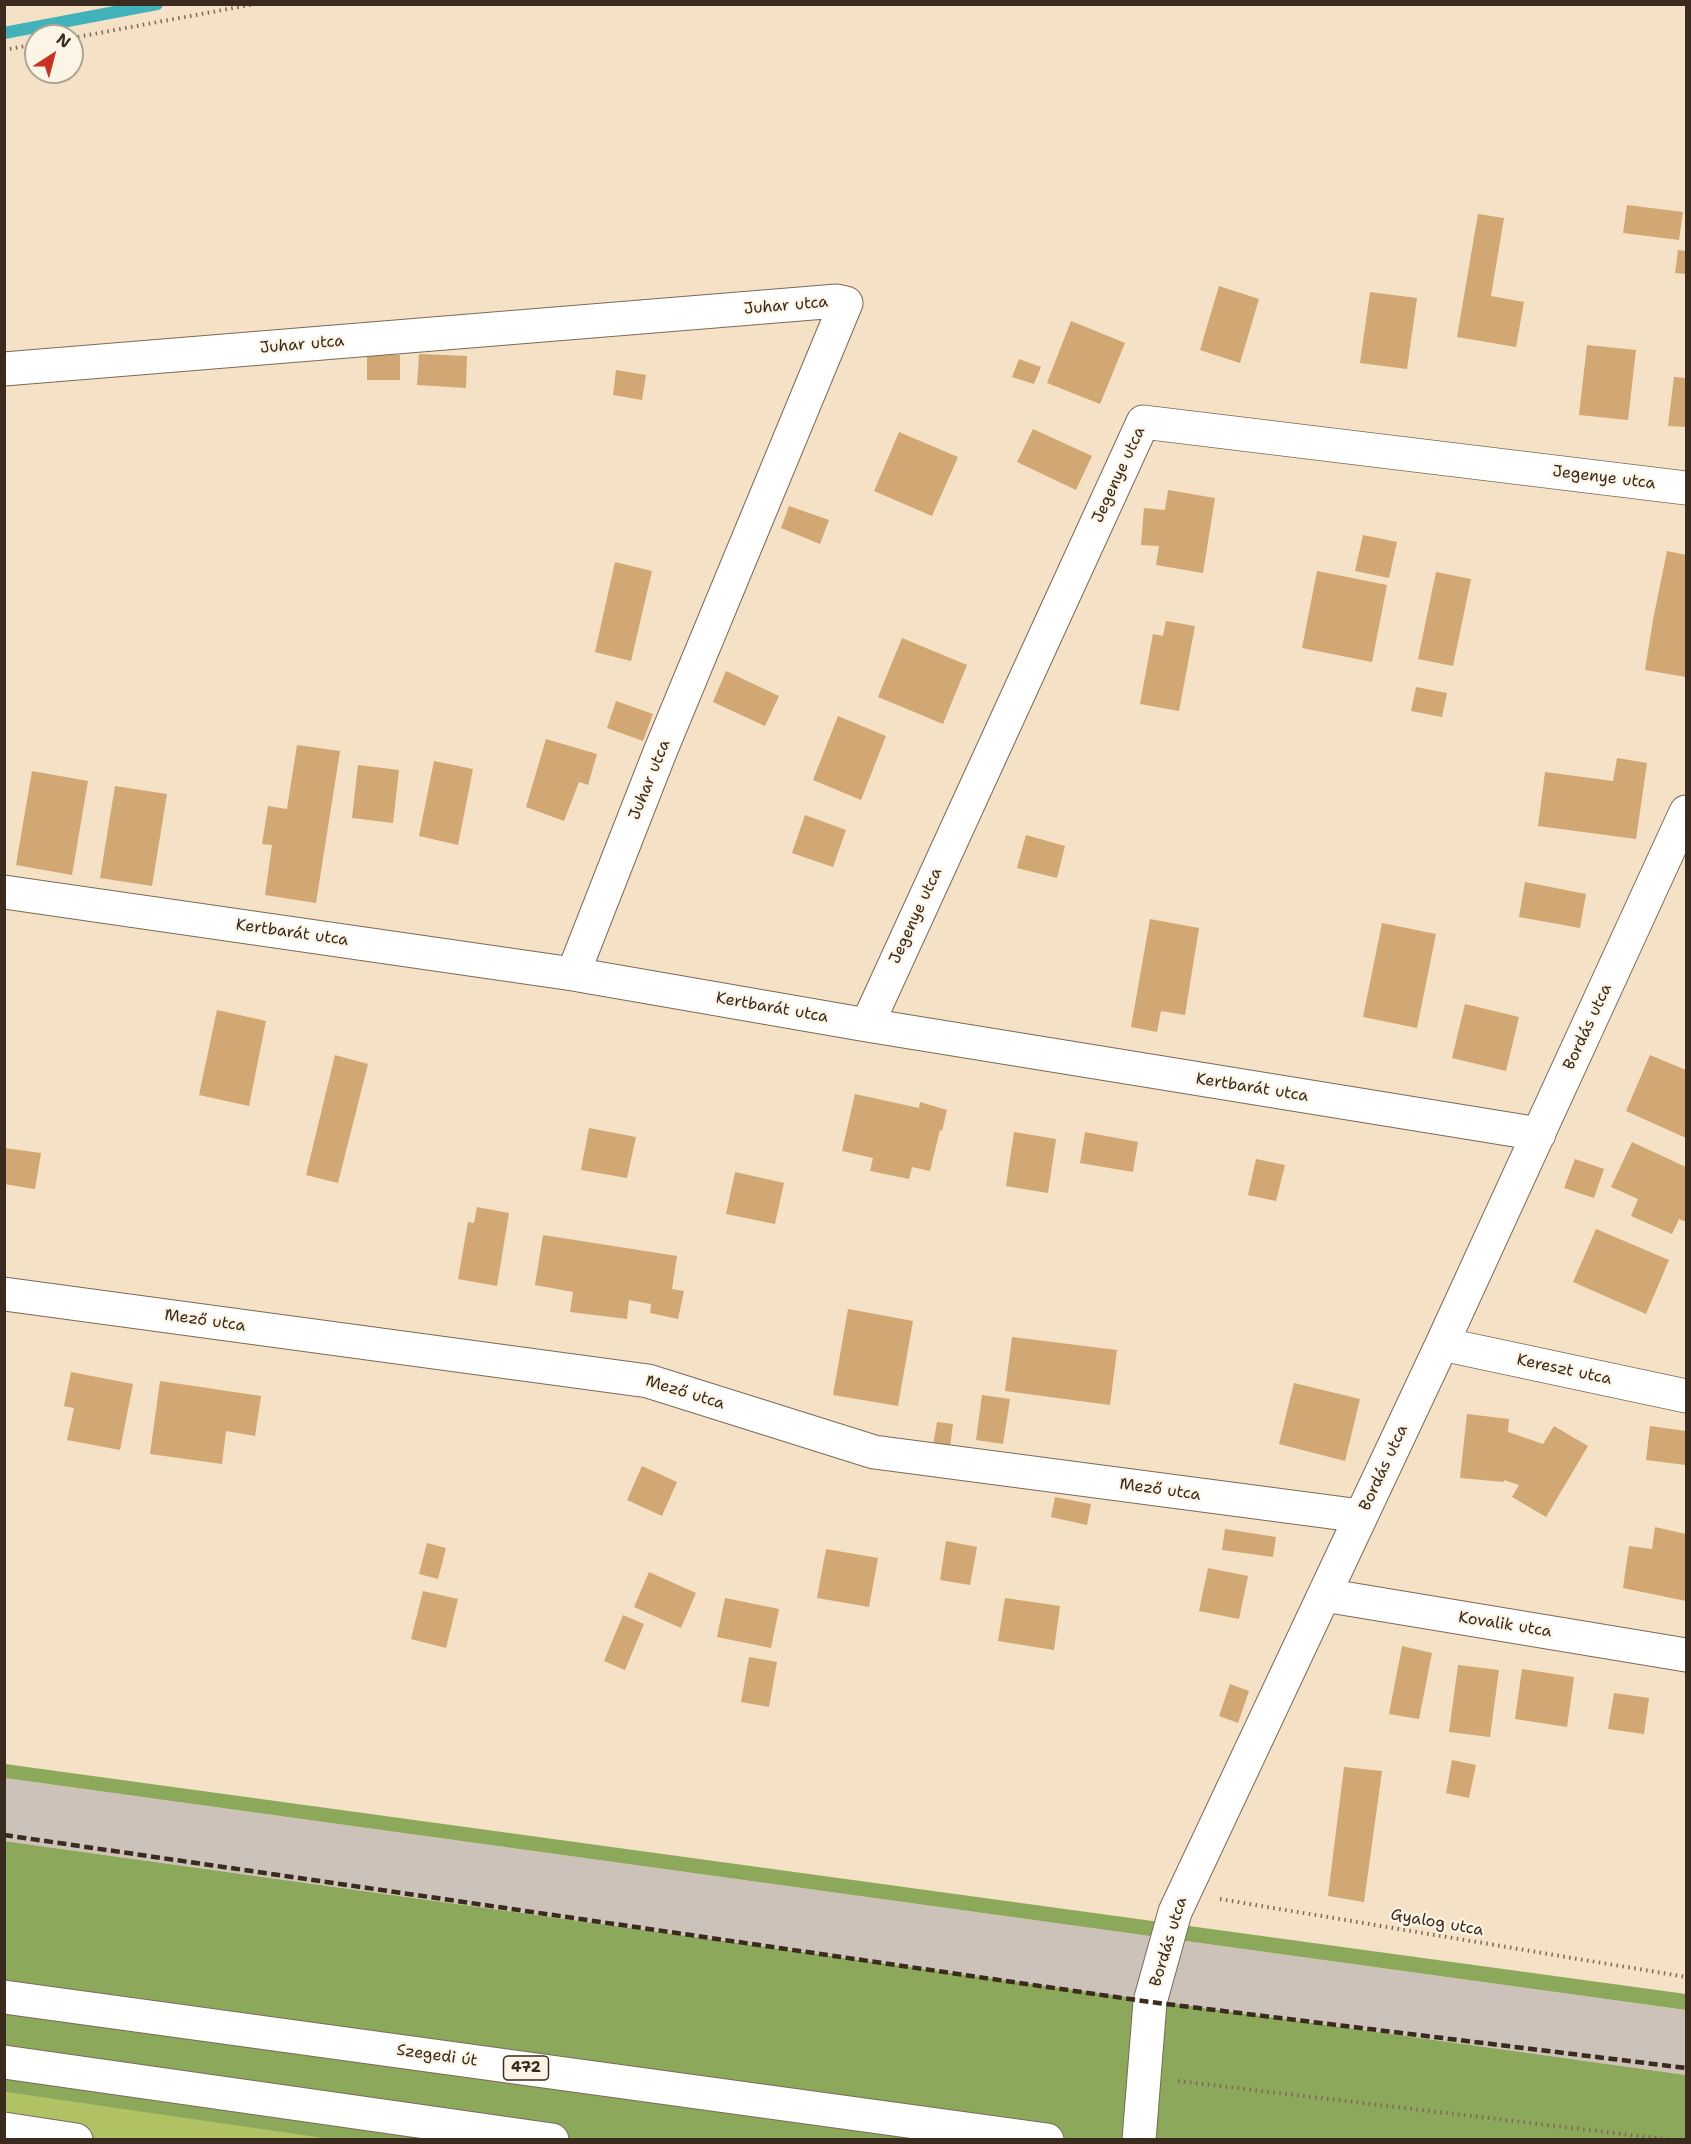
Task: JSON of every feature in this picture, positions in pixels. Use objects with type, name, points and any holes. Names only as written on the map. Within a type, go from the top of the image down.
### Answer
[{"type":"street","name":"Juhar utca","points":[[4,369],[837,301],[846,303],[669,730],[573,974]]},
{"type":"street","name":"Jegenye utca","points":[[867,1025],[1143,422],[1686,488]]},
{"type":"street","name":"Bordás utca","points":[[1139,2139],[1150,2002],[1175,1912],[1442,1344],[1686,812]]},
{"type":"street","name":"Kertbarát utca","points":[[4,892],[573,974],[867,1025],[1539,1134]]},
{"type":"street","name":"Mező utca","points":[[4,1294],[648,1381],[874,1452],[1361,1516]]},
{"type":"street","name":"Kereszt utca","points":[[1442,1344],[1686,1396]]},
{"type":"street","name":"Kovalik utca","points":[[1324,1595],[1686,1655]]},
{"type":"street","name":"Szegedi út","points":[[4,1997],[1047,2139]]},
{"type":"street","points":[[4,2062],[552,2139]]},
{"type":"street","points":[[4,2129],[76,2139]]},
{"type":"path","points":[[84,36],[255,4]]},
{"type":"path","points":[[4,50],[24,46]]},
{"type":"path","name":"Gyalog utca","points":[[1184,1893],[1686,1977]]},
{"type":"path","points":[[1145,2076],[1673,2139]]},
{"type":"shaded area","points":[[5,1778],[1686,2010],[1686,2075],[5,1841]]},
{"type":"green space","points":[[5,1764],[1686,1994],[1686,2010],[5,1778]]},
{"type":"green space","points":[[4,1841],[1686,2075],[1686,2139],[338,2140],[5,2092]]},
{"type":"green space","points":[[5,2092],[338,2139],[5,2140]]},
{"type":"building","points":[[1627,205],[1683,212],[1679,240],[1623,233]]},
{"type":"building","points":[[1478,214],[1504,218],[1491,296],[1524,302],[1516,347],[1457,337]]},
{"type":"building","points":[[1678,250],[1686,251],[1686,274],[1675,273]]},
{"type":"building","points":[[1219,286],[1259,299],[1240,363],[1200,350]]},
{"type":"building","points":[[1370,292],[1417,298],[1407,369],[1360,363]]},
{"type":"building","points":[[1071,321],[1125,343],[1100,404],[1047,383]]},
{"type":"building","points":[[1587,345],[1636,350],[1628,420],[1579,415]]},
{"type":"building","points":[[419,354],[467,356],[466,388],[417,385]]},
{"type":"building","points":[[367,355],[400,355],[400,380],[367,380]]},
{"type":"building","points":[[1019,359],[1041,367],[1034,384],[1012,377]]},
{"type":"building","points":[[616,370],[646,375],[642,400],[613,395]]},
{"type":"building","points":[[1674,377],[1686,378],[1686,427],[1668,426]]},
{"type":"building","points":[[1033,429],[1092,456],[1076,490],[1017,462]]},
{"type":"building","points":[[899,432],[958,457],[932,516],[874,491]]},
{"type":"building","points":[[1168,490],[1215,498],[1203,573],[1156,565],[1159,546],[1141,545],[1144,508],[1165,510]]},
{"type":"building","points":[[789,506],[829,520],[820,544],[781,528]]},
{"type":"building","points":[[1363,535],[1397,542],[1389,578],[1355,571]]},
{"type":"building","points":[[1667,551],[1686,555],[1686,677],[1645,670]]},
{"type":"building","points":[[615,562],[652,571],[631,661],[595,652]]},
{"type":"building","points":[[1317,571],[1387,585],[1372,662],[1302,648]]},
{"type":"building","points":[[1436,572],[1471,579],[1453,666],[1418,659]]},
{"type":"building","points":[[1166,621],[1195,626],[1179,711],[1140,704],[1153,634],[1163,636]]},
{"type":"building","points":[[902,638],[967,665],[943,724],[878,697]]},
{"type":"building","points":[[726,671],[779,696],[765,726],[713,702]]},
{"type":"building","points":[[1416,687],[1447,693],[1442,717],[1411,711]]},
{"type":"building","points":[[616,701],[653,714],[643,741],[607,728]]},
{"type":"building","points":[[838,716],[886,736],[861,800],[813,780]]},
{"type":"building","points":[[546,739],[597,754],[588,785],[579,782],[564,821],[526,807]]},
{"type":"building","points":[[297,745],[340,751],[316,903],[265,895],[272,845],[262,844],[268,806],[287,809]]},
{"type":"building","points":[[1617,758],[1647,763],[1636,839],[1538,826],[1545,772],[1613,781]]},
{"type":"building","points":[[434,761],[473,769],[458,845],[419,836]]},
{"type":"building","points":[[358,765],[399,770],[393,823],[352,818]]},
{"type":"building","points":[[32,771],[88,781],[72,875],[16,865]]},
{"type":"building","points":[[115,786],[167,794],[152,886],[100,878]]},
{"type":"building","points":[[805,815],[846,830],[833,867],[792,853]]},
{"type":"building","points":[[1026,835],[1065,846],[1057,878],[1017,868]]},
{"type":"building","points":[[1525,882],[1586,894],[1580,928],[1519,917]]},
{"type":"building","points":[[1150,919],[1199,928],[1185,1015],[1161,1011],[1157,1032],[1131,1027]]},
{"type":"building","points":[[1382,923],[1436,934],[1417,1028],[1363,1017]]},
{"type":"building","points":[[1465,1004],[1519,1017],[1506,1071],[1452,1058]]},
{"type":"building","points":[[217,1010],[266,1021],[249,1106],[199,1095]]},
{"type":"building","points":[[335,1055],[368,1064],[338,1183],[306,1175]]},
{"type":"building","points":[[1650,1055],[1686,1070],[1686,1138],[1626,1111]]},
{"type":"building","points":[[855,1094],[919,1108],[920,1102],[947,1110],[930,1171],[912,1167],[909,1179],[870,1171],[873,1158],[842,1151]]},
{"type":"building","points":[[589,1128],[636,1137],[627,1178],[581,1170]]},
{"type":"building","points":[[1014,1132],[1056,1139],[1048,1193],[1006,1186]]},
{"type":"building","points":[[1085,1132],[1138,1142],[1133,1172],[1080,1163]]},
{"type":"building","points":[[1632,1142],[1686,1167],[1686,1222],[1679,1219],[1672,1234],[1631,1216],[1638,1199],[1611,1187]]},
{"type":"building","points":[[4,1148],[41,1153],[35,1189],[4,1184]]},
{"type":"building","points":[[1256,1159],[1285,1165],[1276,1201],[1248,1195]]},
{"type":"building","points":[[1575,1159],[1604,1169],[1594,1198],[1564,1188]]},
{"type":"building","points":[[735,1172],[784,1183],[775,1224],[726,1214]]},
{"type":"building","points":[[477,1207],[509,1213],[497,1286],[458,1279],[468,1222],[474,1223]]},
{"type":"building","points":[[1596,1229],[1669,1260],[1646,1314],[1573,1282]]},
{"type":"building","points":[[543,1235],[677,1256],[672,1289],[684,1291],[678,1319],[650,1313],[651,1304],[629,1300],[627,1319],[570,1312],[573,1292],[535,1285]]},
{"type":"building","points":[[848,1309],[913,1321],[898,1406],[833,1395]]},
{"type":"building","points":[[1012,1337],[1117,1350],[1110,1405],[1005,1391]]},
{"type":"building","points":[[71,1372],[133,1384],[120,1450],[67,1440],[74,1408],[64,1406]]},
{"type":"building","points":[[160,1381],[261,1396],[255,1436],[226,1431],[222,1464],[150,1454]]},
{"type":"building","points":[[1294,1383],[1360,1399],[1345,1461],[1279,1444]]},
{"type":"building","points":[[982,1395],[1010,1399],[1003,1444],[976,1440]]},
{"type":"building","points":[[1467,1414],[1509,1419],[1508,1432],[1543,1444],[1554,1426],[1588,1446],[1546,1517],[1512,1497],[1519,1485],[1504,1480],[1504,1482],[1460,1478]]},
{"type":"building","points":[[937,1422],[953,1424],[950,1447],[933,1445]]},
{"type":"building","points":[[1650,1426],[1686,1431],[1686,1465],[1646,1460]]},
{"type":"building","points":[[642,1466],[677,1482],[662,1516],[627,1500]]},
{"type":"building","points":[[1055,1497],[1091,1504],[1087,1525],[1051,1517]]},
{"type":"building","points":[[1655,1527],[1686,1534],[1686,1601],[1623,1588],[1629,1546],[1652,1549]]},
{"type":"building","points":[[1225,1529],[1276,1537],[1273,1557],[1222,1550]]},
{"type":"building","points":[[946,1541],[977,1547],[970,1585],[940,1580]]},
{"type":"building","points":[[427,1543],[446,1548],[438,1579],[419,1574]]},
{"type":"building","points":[[826,1549],[878,1558],[869,1607],[817,1598]]},
{"type":"building","points":[[1208,1568],[1248,1576],[1239,1619],[1199,1611]]},
{"type":"building","points":[[649,1572],[696,1593],[681,1628],[634,1607]]},
{"type":"building","points":[[423,1591],[458,1599],[446,1648],[411,1639]]},
{"type":"building","points":[[725,1598],[779,1609],[771,1648],[717,1637]]},
{"type":"building","points":[[1005,1598],[1060,1606],[1054,1650],[998,1641]]},
{"type":"building","points":[[623,1615],[644,1624],[625,1670],[604,1661]]},
{"type":"building","points":[[1402,1646],[1432,1653],[1419,1719],[1389,1714]]},
{"type":"building","points":[[749,1657],[777,1662],[769,1707],[741,1702]]},
{"type":"building","points":[[1458,1665],[1499,1670],[1490,1737],[1449,1732]]},
{"type":"building","points":[[1522,1669],[1574,1677],[1567,1727],[1515,1719]]},
{"type":"building","points":[[1230,1684],[1249,1691],[1238,1723],[1219,1716]]},
{"type":"building","points":[[1614,1693],[1649,1698],[1644,1734],[1608,1729]]},
{"type":"building","points":[[1452,1760],[1476,1765],[1469,1798],[1446,1793]]},
{"type":"building","points":[[1344,1767],[1382,1771],[1364,1902],[1328,1896]]},
{"type":"waterway","points":[[4,33],[157,4]]},
{"type":"railway","points":[[4,1835],[1150,2002],[1686,2068]]}]
